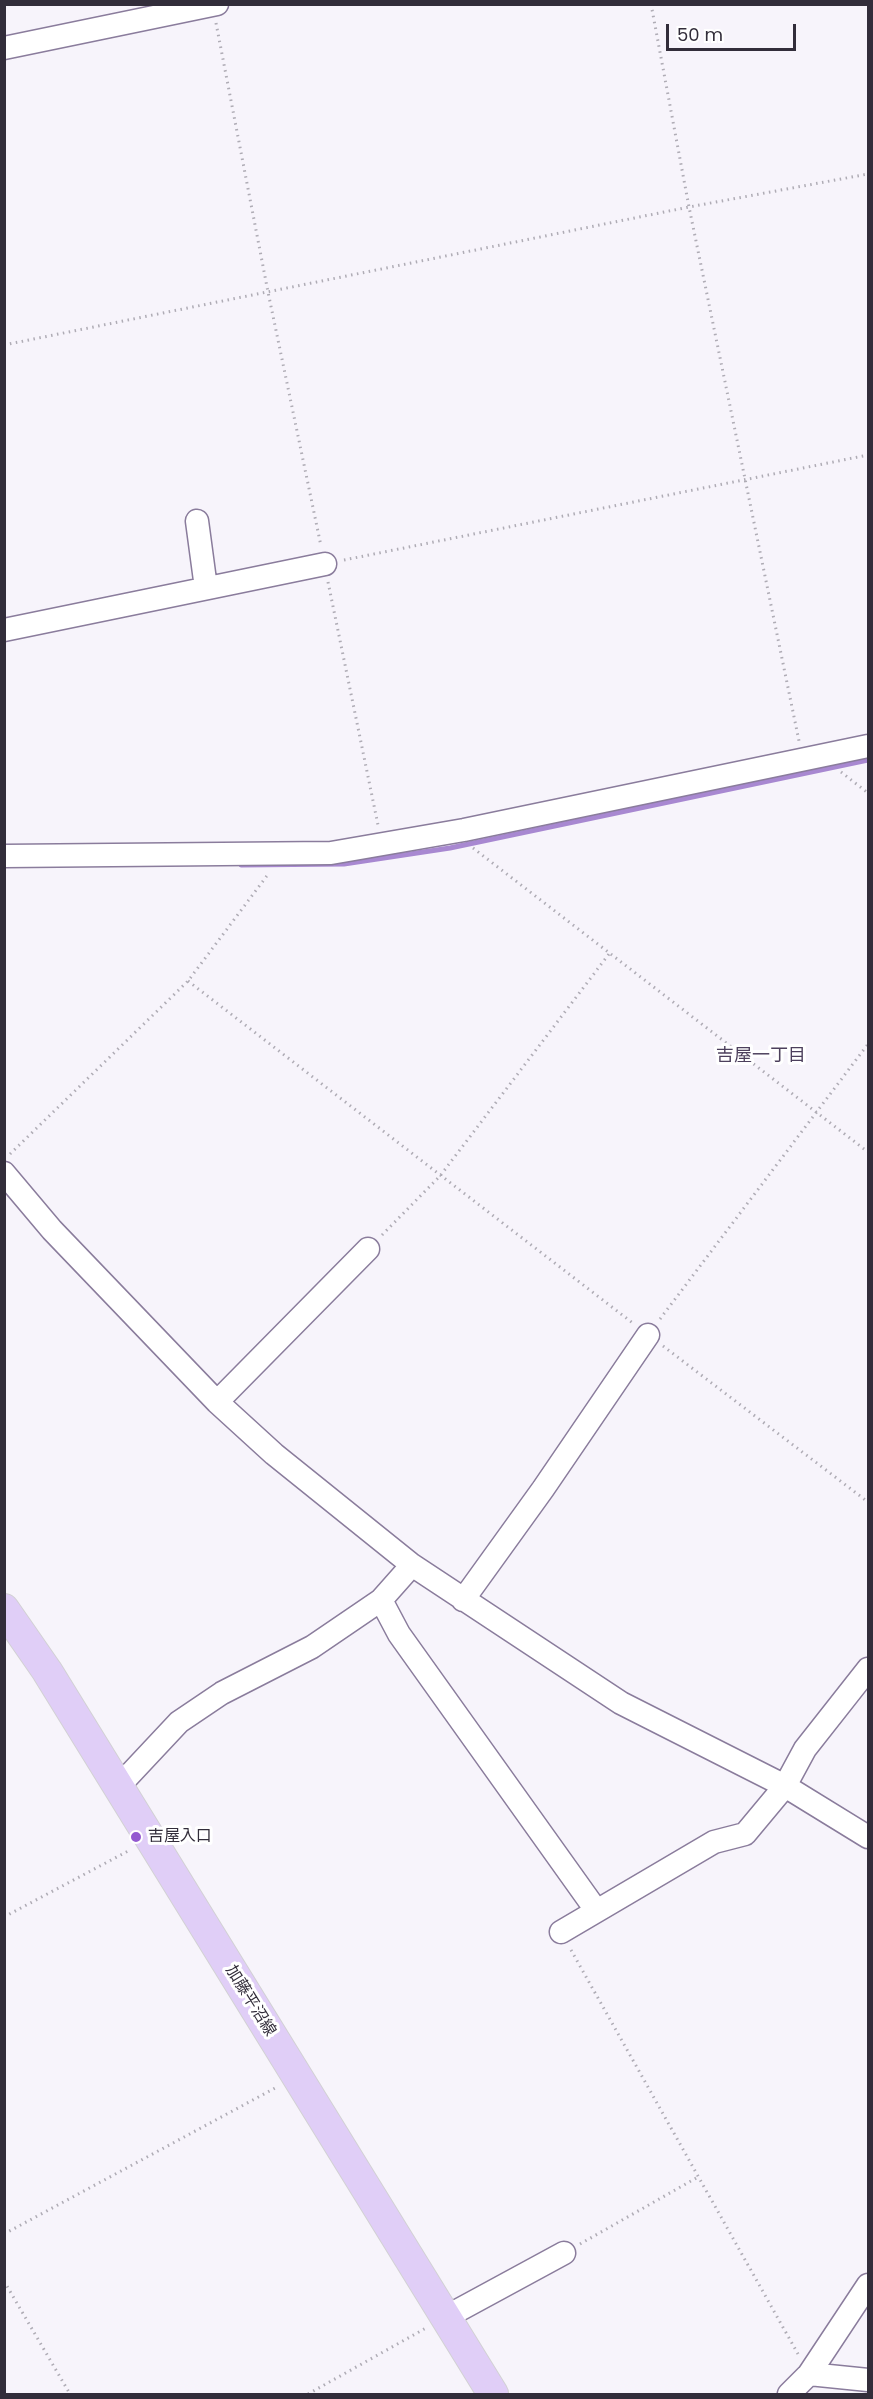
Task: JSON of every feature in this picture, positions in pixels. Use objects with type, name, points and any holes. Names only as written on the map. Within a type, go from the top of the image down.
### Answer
[{"type":"main road","name":"加藤平沼線","points":[[4,1609],[118,1786],[493,2394]]},
{"type":"street","points":[[4,48],[215,5]]},
{"type":"street","points":[[197,521],[206,588]]},
{"type":"street","points":[[4,630],[325,564]]},
{"type":"street","points":[[4,856],[331,853],[464,830],[868,746]]},
{"type":"street","points":[[4,1173],[60,1238],[217,1402],[274,1454],[412,1565],[621,1703],[785,1786],[868,1837]]},
{"type":"street","points":[[217,1402],[368,1249]]},
{"type":"street","points":[[463,1600],[543,1489],[648,1335]]},
{"type":"street","points":[[118,1786],[179,1722],[222,1693],[312,1647],[381,1600],[412,1565]]},
{"type":"street","points":[[381,1600],[399,1634],[596,1910]]},
{"type":"street","points":[[561,1932],[714,1842],[745,1834],[785,1786],[806,1749],[868,1669]]},
{"type":"street","points":[[446,2317],[564,2253]]},
{"type":"street","points":[[789,2394],[809,2374],[868,2285]]},
{"type":"street","points":[[809,2374],[868,2380]]},
{"type":"path","points":[[651,4],[689,207],[803,760]]},
{"type":"path","points":[[215,5],[267,292],[382,844]]},
{"type":"path","points":[[4,345],[689,207],[868,174]]},
{"type":"path","points":[[325,564],[868,455]]},
{"type":"path","points":[[842,774],[868,794]]},
{"type":"path","points":[[464,830],[473,848],[868,1152]]},
{"type":"path","points":[[4,1160],[188,981],[283,854]]},
{"type":"path","points":[[368,1249],[440,1176],[610,953]]},
{"type":"path","points":[[188,981],[868,1502]]},
{"type":"path","points":[[648,1335],[868,1044]]},
{"type":"path","points":[[4,1917],[150,1839]]},
{"type":"path","points":[[561,1932],[809,2374]]},
{"type":"path","points":[[4,2234],[297,2077]]},
{"type":"path","points":[[564,2253],[698,2177]]},
{"type":"path","points":[[4,2281],[70,2394]]},
{"type":"path","points":[[308,2394],[446,2317]]},
{"type":"waterway","points":[[241,865],[344,864],[450,848],[868,760]]},
{"type":"place","name":"吉屋入口","points":[[136,1837]]},
{"type":"district","name":"吉屋一丁目","points":[[761,1056]]}]
